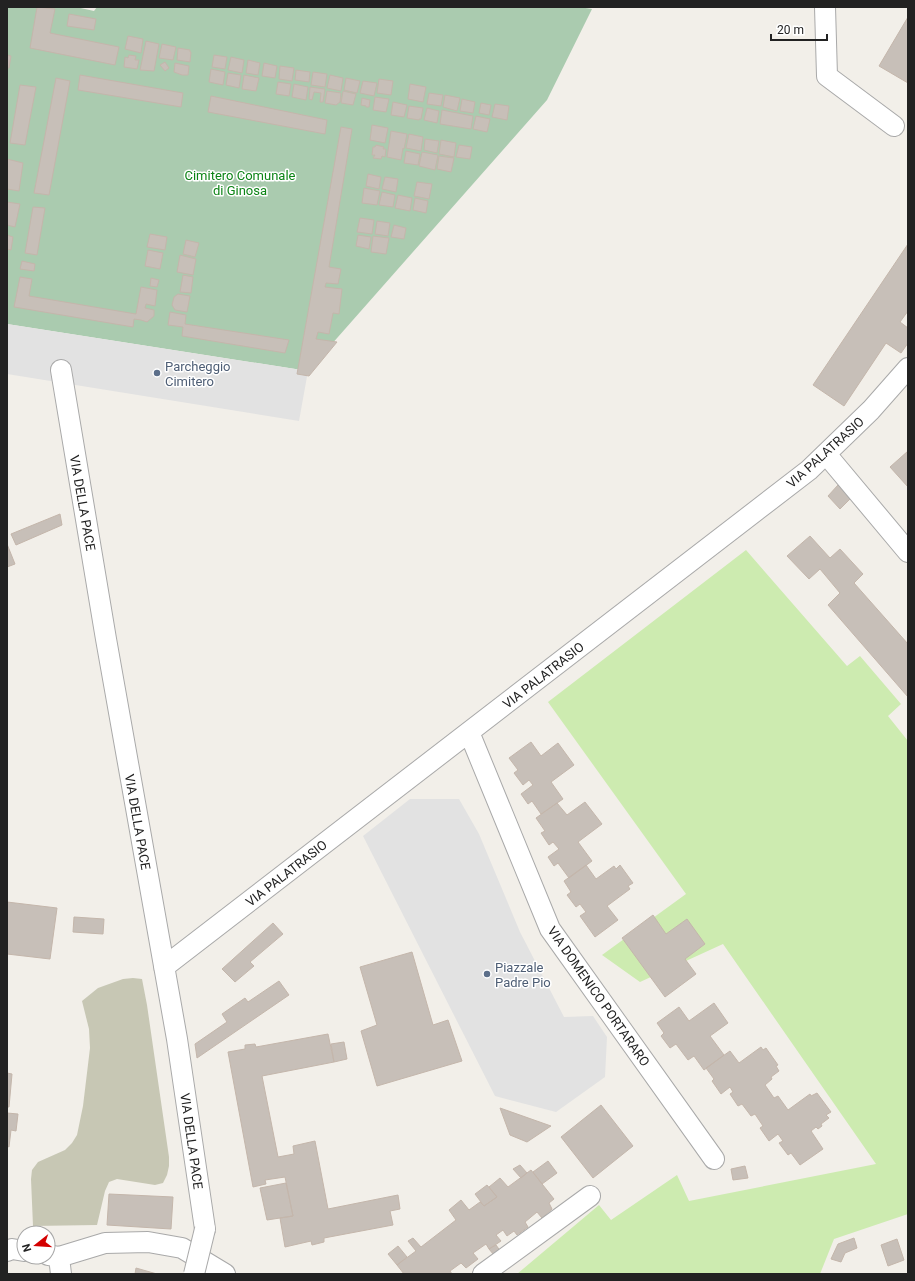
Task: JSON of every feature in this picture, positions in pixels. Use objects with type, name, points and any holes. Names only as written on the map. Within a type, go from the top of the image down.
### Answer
[{"type":"street","points":[[824,7],[827,76],[894,126]]},
{"type":"street","name":"VIA PALATRASIO","points":[[164,967],[809,470],[871,410],[908,368]]},
{"type":"street","name":"VIA DELLA PACE","points":[[61,370],[177,1039],[205,1229],[194,1274]]},
{"type":"street","points":[[826,454],[908,552]]},
{"type":"street","name":"VIA DOMENICO PORTARARO","points":[[469,732],[550,929],[714,1159]]},
{"type":"street","points":[[483,1274],[590,1196]]},
{"type":"street","points":[[56,1262],[105,1243],[148,1242],[182,1248],[225,1274]]},
{"type":"shaded area","name":"Parcheggio Cimitero","points":[[7,324],[308,371],[299,421],[7,374]]},
{"type":"shaded area","name":"Piazzale Padre Pio","points":[[410,799],[459,799],[479,834],[520,932],[564,1017],[593,1016],[607,1037],[605,1077],[556,1112],[495,1096],[363,836]]},
{"type":"shaded area","points":[[123,979],[142,979],[169,1157],[167,1175],[163,1183],[155,1185],[117,1179],[109,1182],[105,1191],[97,1225],[33,1225],[32,1170],[38,1162],[65,1150],[77,1135],[83,1106],[90,1048],[89,1029],[82,1001],[98,988]]},
{"type":"green space","name":"Cimitero Comunale di Ginosa","points":[[7,7],[76,7],[94,11],[97,7],[579,7],[592,9],[547,100],[308,371],[7,324]]},
{"type":"green space","points":[[746,550],[847,666],[860,656],[901,704],[888,716],[908,741],[908,1214],[834,1239],[820,1274],[517,1274],[599,1205],[611,1220],[677,1175],[689,1201],[876,1164],[723,944],[640,982],[602,955],[686,894],[548,702]]},
{"type":"building","points":[[37,7],[55,9],[50,33],[119,47],[115,65],[30,48]]},
{"type":"building","points":[[69,14],[96,19],[94,30],[67,26]]},
{"type":"building","points":[[908,17],[908,83],[879,66]]},
{"type":"building","points":[[128,36],[143,39],[141,53],[125,49]]},
{"type":"building","points":[[146,41],[159,44],[154,71],[140,70]]},
{"type":"building","points":[[162,44],[176,47],[173,60],[159,58]]},
{"type":"building","points":[[178,48],[190,50],[190,62],[177,60]]},
{"type":"building","points":[[7,55],[11,56],[9,68],[7,68]]},
{"type":"building","points":[[129,55],[136,56],[135,60],[139,60],[137,69],[124,67],[125,57],[128,58]]},
{"type":"building","points":[[214,55],[227,57],[225,69],[212,67]]},
{"type":"building","points":[[231,57],[244,60],[242,73],[228,70]]},
{"type":"building","points":[[248,60],[260,63],[258,75],[246,73]]},
{"type":"building","points":[[165,62],[169,68],[165,71],[160,65]]},
{"type":"building","points":[[175,63],[189,66],[188,75],[182,75],[174,72]]},
{"type":"building","points":[[264,63],[277,66],[275,78],[262,76]]},
{"type":"building","points":[[280,66],[294,68],[292,81],[279,79]]},
{"type":"building","points":[[211,69],[225,72],[223,85],[209,82]]},
{"type":"building","points":[[296,70],[310,72],[309,82],[295,80]]},
{"type":"building","points":[[313,72],[327,74],[325,87],[311,85]]},
{"type":"building","points":[[228,73],[241,75],[239,88],[226,85]]},
{"type":"building","points":[[80,75],[183,93],[181,107],[78,90]]},
{"type":"building","points":[[244,75],[259,78],[256,91],[242,89]]},
{"type":"building","points":[[330,75],[343,78],[341,91],[327,88]]},
{"type":"building","points":[[56,78],[70,81],[49,195],[34,193]]},
{"type":"building","points":[[346,78],[360,81],[357,93],[344,90]]},
{"type":"building","points":[[379,79],[393,81],[391,95],[377,93]]},
{"type":"building","points":[[363,81],[377,83],[374,96],[360,93]]},
{"type":"building","points":[[278,82],[291,84],[289,96],[276,94]]},
{"type":"building","points":[[294,84],[308,87],[306,100],[292,97]]},
{"type":"building","points":[[410,84],[426,87],[423,102],[408,99]]},
{"type":"building","points":[[20,85],[36,87],[25,145],[10,143]]},
{"type":"building","points":[[310,87],[325,89],[323,102],[320,102],[321,93],[314,92],[312,100],[309,99]]},
{"type":"building","points":[[327,91],[341,93],[340,102],[336,105],[325,103]]},
{"type":"building","points":[[343,91],[356,94],[353,105],[341,103]]},
{"type":"building","points":[[429,93],[443,95],[441,106],[427,104]]},
{"type":"building","points":[[445,95],[460,98],[457,111],[443,107]]},
{"type":"building","points":[[211,96],[327,120],[325,134],[208,112]]},
{"type":"building","points":[[375,97],[389,99],[386,112],[373,110]]},
{"type":"building","points":[[362,98],[370,100],[369,107],[361,105]]},
{"type":"building","points":[[462,99],[475,102],[473,113],[460,111]]},
{"type":"building","points":[[393,102],[407,105],[404,117],[391,115]]},
{"type":"building","points":[[481,103],[491,105],[489,115],[479,113]]},
{"type":"building","points":[[495,104],[509,106],[507,120],[492,117]]},
{"type":"building","points":[[409,106],[423,108],[421,119],[407,118]]},
{"type":"building","points":[[427,108],[439,111],[437,123],[424,120]]},
{"type":"building","points":[[442,110],[473,116],[471,129],[440,124]]},
{"type":"building","points":[[476,116],[490,119],[487,132],[473,129]]},
{"type":"building","points":[[372,125],[388,128],[385,143],[370,140]]},
{"type":"building","points":[[341,127],[352,129],[329,267],[341,269],[338,284],[326,283],[325,287],[342,289],[339,314],[333,313],[329,334],[318,332],[316,339],[337,342],[309,376],[297,374]]},
{"type":"building","points":[[391,131],[407,134],[401,160],[387,157]]},
{"type":"building","points":[[409,134],[423,137],[421,151],[406,148]]},
{"type":"building","points":[[425,139],[439,141],[437,153],[424,150]]},
{"type":"building","points":[[441,140],[456,143],[454,157],[439,154]]},
{"type":"building","points":[[376,145],[386,149],[385,157],[382,156],[381,159],[373,158],[375,155],[372,155],[373,147]]},
{"type":"building","points":[[459,145],[472,147],[470,159],[456,157]]},
{"type":"building","points":[[406,151],[420,154],[418,165],[404,163]]},
{"type":"building","points":[[422,152],[438,155],[435,170],[419,166]]},
{"type":"building","points":[[439,156],[454,158],[451,172],[437,169]]},
{"type":"building","points":[[7,159],[23,163],[19,191],[7,189]]},
{"type":"building","points":[[368,174],[381,177],[379,189],[366,186]]},
{"type":"building","points":[[385,177],[398,179],[396,192],[382,189]]},
{"type":"building","points":[[417,182],[432,184],[429,199],[414,196]]},
{"type":"building","points":[[364,188],[380,191],[377,205],[362,203]]},
{"type":"building","points":[[382,192],[395,195],[393,207],[379,205]]},
{"type":"building","points":[[398,195],[412,198],[410,211],[395,208]]},
{"type":"building","points":[[415,198],[428,201],[426,213],[413,210]]},
{"type":"building","points":[[7,202],[20,204],[15,227],[7,225]]},
{"type":"building","points":[[33,207],[45,208],[37,255],[25,253]]},
{"type":"building","points":[[360,218],[374,220],[372,234],[357,232]]},
{"type":"building","points":[[377,221],[390,223],[388,236],[375,234]]},
{"type":"building","points":[[394,225],[406,228],[404,239],[391,237]]},
{"type":"building","points":[[150,234],[167,237],[165,250],[147,247]]},
{"type":"building","points":[[7,235],[13,237],[11,250],[7,249]]},
{"type":"building","points":[[358,235],[371,237],[369,249],[356,246]]},
{"type":"building","points":[[373,236],[389,238],[386,254],[371,252]]},
{"type":"building","points":[[186,240],[199,243],[195,257],[183,254]]},
{"type":"building","points":[[908,244],[908,311],[900,322],[908,328],[908,343],[901,353],[886,343],[844,406],[813,385]]},
{"type":"building","points":[[148,250],[163,253],[160,269],[145,266]]},
{"type":"building","points":[[180,255],[196,259],[193,275],[177,272]]},
{"type":"building","points":[[22,261],[35,264],[34,271],[20,269]]},
{"type":"building","points":[[183,275],[193,277],[191,293],[180,292]]},
{"type":"building","points":[[20,277],[32,279],[29,296],[136,314],[141,287],[157,290],[155,306],[146,304],[145,308],[154,310],[154,316],[147,322],[134,319],[133,327],[14,307]]},
{"type":"building","points":[[151,278],[159,280],[157,287],[150,286]]},
{"type":"building","points":[[178,294],[190,296],[187,312],[175,310],[172,305],[174,297]]},
{"type":"building","points":[[170,312],[186,315],[185,324],[289,340],[285,353],[182,336],[183,327],[168,325]]},
{"type":"building","points":[[908,451],[908,487],[890,467]]},
{"type":"building","points":[[838,485],[851,498],[840,509],[828,496]]},
{"type":"building","points":[[60,514],[62,525],[16,545],[11,534]]},
{"type":"building","points":[[810,536],[830,558],[840,549],[863,574],[854,583],[908,644],[908,697],[828,605],[840,593],[820,569],[809,579],[787,556]]},
{"type":"building","points":[[7,544],[15,564],[7,567]]},
{"type":"building","points":[[531,742],[541,756],[558,743],[574,765],[551,782],[563,799],[541,814],[532,801],[528,804],[521,794],[533,785],[529,780],[523,785],[514,773],[518,770],[509,758]]},
{"type":"building","points":[[585,802],[602,824],[578,842],[592,861],[569,878],[558,863],[554,866],[548,857],[559,849],[553,842],[549,845],[541,833],[545,831],[536,818],[557,803],[567,815]]},
{"type":"building","points":[[586,865],[596,879],[614,866],[616,869],[620,865],[633,883],[628,886],[630,889],[607,906],[618,920],[595,937],[580,916],[586,912],[580,904],[576,907],[567,895],[571,892],[564,881]]},
{"type":"building","points":[[7,902],[57,908],[50,959],[7,954]]},
{"type":"building","points":[[653,915],[666,934],[687,919],[705,944],[685,959],[696,974],[665,997],[622,938]]},
{"type":"building","points":[[74,917],[104,919],[103,934],[73,932]]},
{"type":"building","points":[[273,923],[283,934],[250,962],[254,966],[235,982],[222,969]]},
{"type":"building","points":[[412,952],[433,1025],[448,1020],[462,1061],[377,1086],[361,1031],[377,1025],[360,967]]},
{"type":"building","points":[[279,981],[289,995],[197,1058],[195,1044],[227,1022],[222,1014],[245,998],[248,1002]]},
{"type":"building","points":[[714,1003],[728,1023],[710,1036],[724,1055],[704,1070],[694,1056],[688,1060],[676,1044],[670,1048],[661,1036],[664,1033],[657,1023],[679,1007],[689,1021]]},
{"type":"building","points":[[328,1034],[334,1062],[262,1076],[278,1157],[294,1154],[293,1146],[315,1141],[328,1209],[398,1195],[400,1209],[390,1211],[393,1225],[324,1238],[324,1242],[312,1245],[311,1241],[285,1247],[280,1218],[293,1216],[285,1177],[265,1180],[266,1184],[253,1187],[228,1052],[245,1049],[245,1045],[255,1044],[256,1047]]},
{"type":"building","points":[[344,1042],[347,1059],[334,1062],[331,1044]]},
{"type":"building","points":[[761,1047],[763,1050],[766,1048],[778,1065],[776,1066],[779,1071],[771,1077],[772,1079],[765,1085],[774,1098],[778,1096],[788,1110],[810,1094],[811,1096],[817,1093],[831,1112],[826,1115],[829,1118],[821,1124],[822,1126],[818,1129],[816,1127],[811,1131],[823,1149],[800,1165],[791,1153],[788,1155],[779,1143],[783,1141],[778,1134],[769,1141],[760,1128],[763,1126],[755,1114],[751,1116],[742,1104],[738,1106],[730,1094],[733,1092],[730,1087],[721,1094],[712,1081],[714,1079],[706,1068],[730,1051],[739,1063]]},
{"type":"building","points":[[7,1073],[12,1074],[9,1107],[7,1107]]},
{"type":"building","points":[[601,1105],[633,1146],[593,1178],[561,1137]]},
{"type":"building","points":[[500,1108],[551,1126],[527,1142],[510,1135]]},
{"type":"building","points":[[7,1113],[18,1114],[16,1131],[11,1130],[9,1147],[7,1146]]},
{"type":"building","points":[[548,1161],[557,1173],[542,1184],[533,1172]]},
{"type":"building","points":[[520,1165],[527,1173],[521,1178],[513,1169]]},
{"type":"building","points":[[745,1166],[748,1178],[733,1180],[731,1169]]},
{"type":"building","points":[[531,1170],[554,1199],[549,1203],[552,1209],[542,1218],[537,1212],[525,1222],[528,1227],[517,1235],[514,1231],[507,1236],[503,1230],[496,1235],[501,1241],[489,1249],[486,1244],[473,1253],[478,1259],[466,1268],[461,1263],[450,1271],[452,1274],[404,1274],[397,1265],[416,1251],[408,1241],[413,1238],[421,1247],[456,1220],[449,1210],[461,1200],[469,1210],[480,1202],[484,1206],[497,1197],[489,1187],[500,1178],[508,1187]]},
{"type":"building","points":[[286,1183],[293,1216],[267,1220],[260,1188]]},
{"type":"building","points":[[487,1185],[497,1197],[484,1206],[475,1194]]},
{"type":"building","points":[[109,1194],[173,1197],[171,1229],[107,1225]]},
{"type":"building","points":[[854,1238],[857,1248],[845,1253],[841,1262],[831,1259],[838,1244]]},
{"type":"building","points":[[897,1239],[904,1260],[888,1266],[881,1245]]},
{"type":"building","points":[[496,1245],[504,1256],[498,1260],[489,1249]]},
{"type":"building","points":[[398,1246],[407,1257],[397,1265],[388,1254]]},
{"type":"building","points":[[136,1268],[157,1274],[135,1274]]},
{"type":"place","name":"Parcheggio Cimitero","points":[[157,373]]},
{"type":"place","name":"Piazzale Padre Pio","points":[[487,974]]}]
